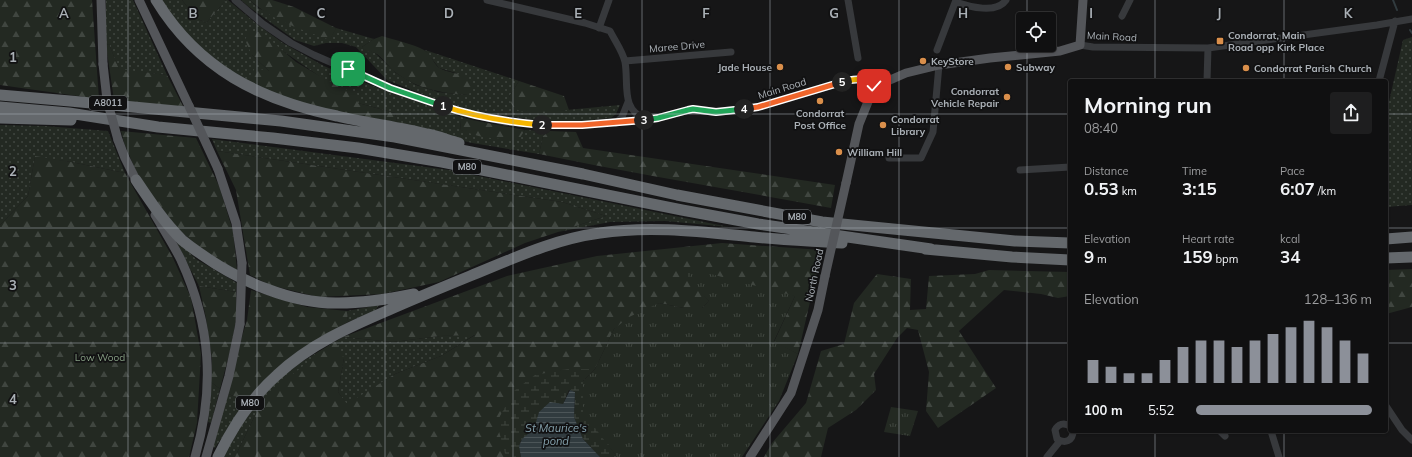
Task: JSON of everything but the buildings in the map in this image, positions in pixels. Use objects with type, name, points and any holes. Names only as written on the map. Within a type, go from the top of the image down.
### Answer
[{"type":"highway","name":"M80","points":[[156,0],[163,12],[183,37],[208,60],[235,80],[261,93],[295,106],[336,116],[428,134],[528,164]]},
{"type":"highway","points":[[0,91],[70,100]]},
{"type":"highway","name":"M80","points":[[0,95],[70,100],[282,121],[395,136],[677,195],[822,222],[1015,241],[1068,244]]},
{"type":"highway","name":"M80","points":[[0,107],[69,113],[158,127],[358,148],[450,164],[758,224],[931,250]]},
{"type":"highway","points":[[0,118],[65,120],[158,127]]},
{"type":"highway","name":"M80","points":[[136,180],[155,208],[183,240],[215,264],[246,281],[297,299],[338,303],[382,300],[436,290]]},
{"type":"highway","name":"M80","points":[[218,457],[234,426],[248,405],[277,374],[306,351],[350,327],[436,290],[560,240],[600,232],[677,230],[1012,257],[1068,260]]},
{"type":"highway","points":[[1388,239],[1412,238]]},
{"type":"highway","points":[[1388,258],[1412,257]]},
{"type":"main road","name":"A8011","points":[[100,0],[103,64],[107,100],[118,140],[136,180]]},
{"type":"main road","points":[[139,0],[218,169],[236,223],[242,262],[240,324],[229,376],[206,457]]},
{"type":"main road","points":[[1080,45],[1083,0]]},
{"type":"main road","name":"Main Road","points":[[874,86],[906,73],[939,65],[1060,51],[1080,45]]},
{"type":"main road","name":"North Road","points":[[750,457],[791,394],[818,310],[859,124],[874,86]]},
{"type":"main road","points":[[136,180],[172,243],[187,275],[198,310],[206,346],[208,366],[207,402],[195,457]]},
{"type":"street","name":"Main Road","points":[[234,0],[291,43],[314,55],[390,88],[455,110],[505,122],[544,125],[582,125],[648,120],[693,109],[716,112],[758,107],[853,79],[866,80],[874,86]]},
{"type":"street","points":[[487,0],[610,31],[625,61],[628,102],[632,110],[638,116],[648,120]]},
{"type":"street","points":[[599,28],[609,0]]},
{"type":"street","points":[[848,0],[858,58]]},
{"type":"street","points":[[937,50],[956,1],[971,7],[982,8],[999,6],[1004,4],[1006,0]]},
{"type":"street","points":[[1122,16],[1130,0]]},
{"type":"street","name":"Main Road","points":[[1080,45],[1093,48],[1208,48],[1412,19]]},
{"type":"street","points":[[1380,79],[1395,21]]},
{"type":"street","points":[[1207,79],[1208,48]]},
{"type":"street","name":"Maree Drive","points":[[625,61],[731,52]]},
{"type":"street","points":[[889,158],[921,158],[933,132],[939,65]]},
{"type":"street","points":[[616,123],[622,117],[628,102]]},
{"type":"street","points":[[1020,170],[1068,167]]},
{"type":"street","points":[[1388,409],[1402,430],[1412,440]]},
{"type":"street","points":[[1068,425],[1061,424],[1057,428],[1056,436],[1060,441],[1065,442],[1072,437],[1073,433]]},
{"type":"street","points":[[1273,433],[1279,457]]},
{"type":"street","points":[[1047,457],[1060,441]]},
{"type":"green space","points":[[0,0],[92,0],[99,99],[0,85]]},
{"type":"green space","points":[[106,0],[133,0],[167,75],[119,70],[109,44],[106,45]]},
{"type":"green space","points":[[160,0],[182,0],[196,18],[206,23],[226,0],[228,0],[258,25],[283,43],[324,66],[373,86],[467,119],[460,120],[461,130],[518,139],[525,130],[550,131],[543,136],[539,154],[472,143],[398,125],[395,113],[358,103],[280,49],[252,55],[270,72],[246,82],[202,50],[172,18]]},
{"type":"green space","points":[[182,0],[226,0],[206,23],[196,18]]},
{"type":"green space","points":[[241,0],[250,0],[258,8],[330,39],[336,28],[374,39],[362,47],[375,53],[396,73],[416,85],[438,92],[468,95],[456,73],[439,68],[425,50],[519,81],[509,97],[534,113],[620,105],[616,114],[611,118],[572,122],[534,120],[477,112],[442,102],[387,80],[356,47],[342,43],[326,43],[314,46],[295,40]]},
{"type":"green space","points":[[250,0],[272,0],[294,7],[336,28],[330,40],[298,28],[268,14]]},
{"type":"green space","points":[[249,31],[261,32],[296,62],[323,78],[360,96],[358,103],[395,113],[398,125],[310,107],[246,82],[255,68],[269,71],[252,55],[245,40]]},
{"type":"green space","points":[[382,36],[424,50],[442,70],[464,76],[471,84],[472,90],[468,95],[448,93],[421,86],[403,78],[378,55],[362,47],[374,39]]},
{"type":"green space","points":[[1412,37],[1412,205],[1388,207],[1388,106],[1403,40]]},
{"type":"green space","points":[[109,44],[119,69],[167,75],[184,108],[114,100],[106,45]]},
{"type":"green space","points":[[519,81],[564,96],[569,110],[533,113],[520,111],[513,106],[509,97]]},
{"type":"green space","points":[[467,119],[525,130],[519,139],[482,137],[461,130],[460,120]]},
{"type":"green space","points":[[0,125],[45,126],[108,131],[125,173],[71,162],[35,157],[28,196],[0,225]]},
{"type":"green space","points":[[121,131],[196,138],[219,186],[233,231],[237,270],[206,253],[178,229],[139,178],[124,143]]},
{"type":"green space","points":[[550,131],[576,132],[583,148],[835,185],[831,208],[539,154],[543,136]]},
{"type":"green space","points":[[212,139],[449,170],[729,227],[665,221],[610,222],[558,232],[606,216],[562,202],[217,151]]},
{"type":"green space","points":[[217,151],[562,202],[606,216],[525,243],[439,282],[382,294],[318,297],[270,285],[250,275],[236,190]]},
{"type":"green space","name":"Low Wood","points":[[35,156],[125,173],[173,258],[191,298],[201,354],[197,423],[189,457],[0,457],[0,225],[28,196]]},
{"type":"green space","points":[[174,237],[196,259],[237,283],[236,292],[199,286]]},
{"type":"green space","points":[[722,243],[822,250],[798,354],[774,342],[795,296],[700,291],[709,301],[702,308],[684,308],[659,303],[614,329],[595,369],[567,369],[552,373],[506,452],[506,457],[235,457],[258,409],[284,381],[335,341],[344,358],[338,392],[347,404],[395,374],[441,356],[475,335],[440,336],[393,342],[343,337],[507,276],[597,256]]},
{"type":"green space","points":[[688,268],[795,296],[774,341],[798,354],[779,401],[742,457],[617,457],[583,412],[583,381],[595,369],[614,329],[629,317],[659,303],[684,308],[702,308],[709,301],[688,281]]},
{"type":"green space","points":[[1412,269],[1412,307],[1388,313],[1388,270]]},
{"type":"green space","points":[[989,270],[1068,272],[1068,296],[1058,298],[1041,294],[1004,290],[959,331],[996,388],[938,428],[926,411],[929,372],[918,330],[907,328],[897,338],[874,374],[876,390],[856,410],[828,428],[821,457],[764,457],[772,443],[806,403],[821,351],[844,344],[854,303],[877,274],[911,279],[910,310],[926,309],[929,276],[975,274]]},
{"type":"green space","points":[[199,286],[236,292],[237,316],[220,389],[211,382],[212,359],[206,318]]},
{"type":"green space","points":[[251,290],[307,307],[347,311],[348,322],[298,351],[267,378],[246,400],[228,394],[238,350],[247,320]]},
{"type":"green space","points":[[379,305],[375,311],[348,322],[347,311]]},
{"type":"green space","points":[[476,334],[441,356],[395,374],[347,405],[338,392],[344,358],[258,409],[235,457],[222,457],[238,425],[266,391],[293,367],[343,337],[393,342],[440,336]]},
{"type":"green space","points":[[567,369],[595,369],[583,381],[603,437],[617,457],[600,457],[583,439],[574,417],[575,392],[569,390],[563,404],[539,412],[534,428],[521,441],[521,457],[506,457],[497,424],[514,391],[535,375]]},
{"type":"green space","points":[[211,382],[220,389],[211,423],[208,422]]},
{"type":"green space","points":[[228,394],[246,400],[215,448],[212,446]]},
{"type":"green space","points":[[891,407],[918,411],[910,436],[884,432]]},
{"type":"water","name":"St Maurice's pond","points":[[570,390],[575,392],[574,417],[583,439],[600,457],[521,457],[519,446],[522,439],[534,429],[539,412],[550,402],[563,404]]},
{"type":"waterway","points":[[1393,0],[1397,10]]},
{"type":"place","name":"Condorrat, Main Road opp Kirk Place","points":[[1220,41]]},
{"type":"place","name":"KeyStore","points":[[923,61]]},
{"type":"place","name":"Jade House","points":[[780,67]]},
{"type":"place","name":"Subway","points":[[1008,67]]},
{"type":"place","name":"Condorrat Parish Church","points":[[1246,68]]},
{"type":"place","name":"Condorrat Vehicle Repair","points":[[1007,97]]},
{"type":"place","name":"Condorrat Post Office","points":[[820,101]]},
{"type":"place","name":"Condorrat Library","points":[[883,125]]},
{"type":"place","name":"William Hill","points":[[839,152]]},
{"type":"route","points":[[348,69],[390,88],[455,110],[505,122],[544,125],[582,125],[648,120],[693,109],[716,112],[758,107],[794,95],[853,79],[866,80],[874,86]]}]
